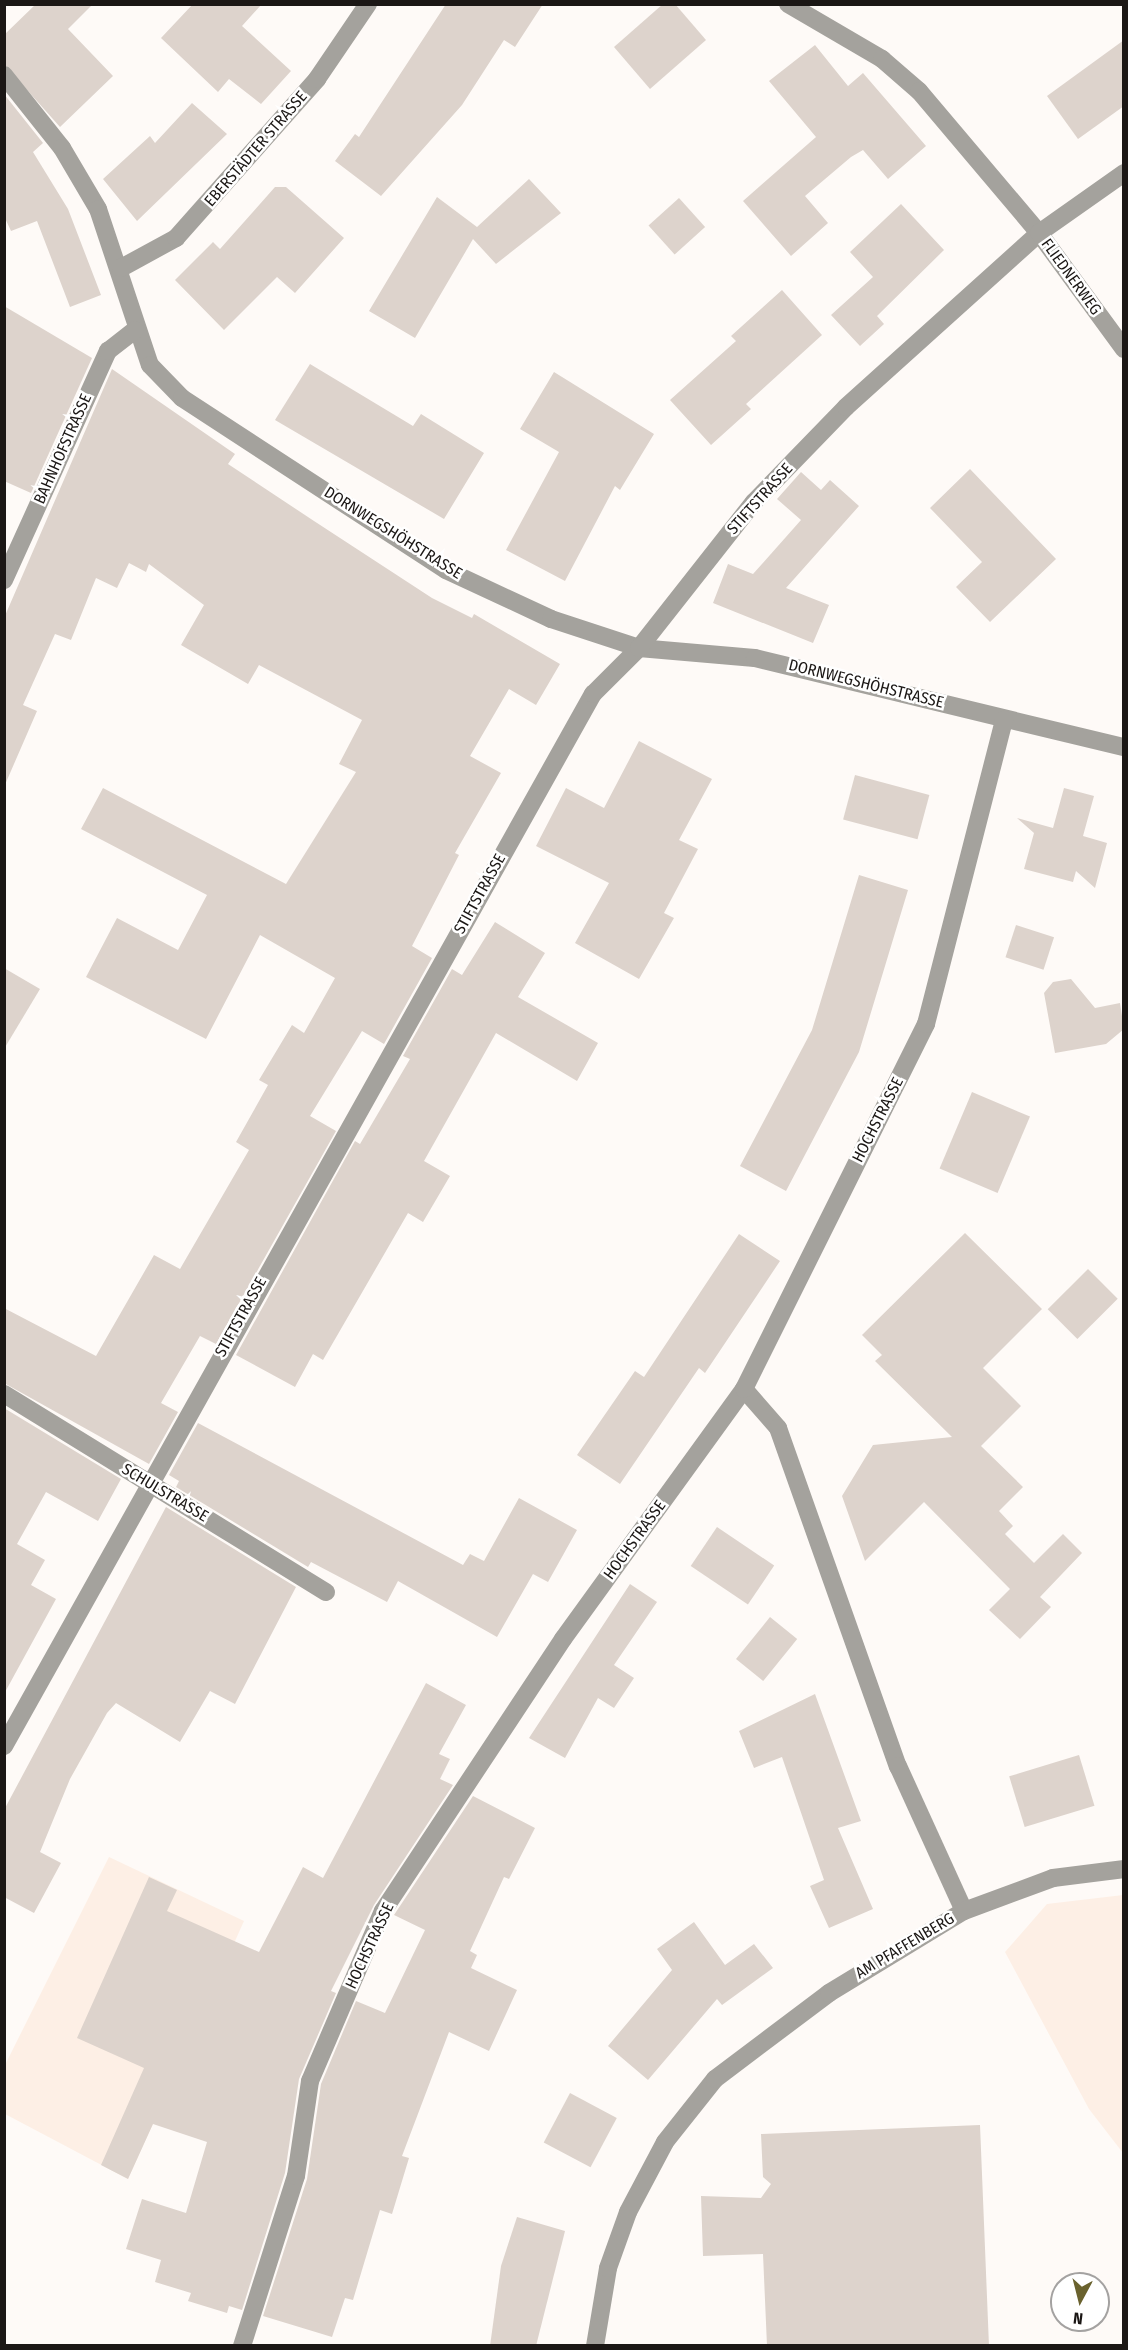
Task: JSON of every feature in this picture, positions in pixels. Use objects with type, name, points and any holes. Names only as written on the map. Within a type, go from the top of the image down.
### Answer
[{"type":"street","name":"EBERSTÄDTER STRASSE","points":[[121,268],[176,238],[317,80],[368,4]]},
{"type":"street","name":"FLIEDNERWEG","points":[[788,4],[882,59],[919,91],[1039,233],[1124,349]]},
{"type":"street","name":"DORNWEGSHÖHSTRASSE","points":[[4,75],[62,148],[98,209],[121,268],[135,330],[150,365],[182,398],[447,570],[551,620],[639,648],[755,658],[1004,720],[1124,747]]},
{"type":"street","name":"STIFTSTRASSE","points":[[4,1746],[148,1483],[593,694],[639,648],[777,478],[846,407],[1039,233],[1124,173]]},
{"type":"street","name":"BAHNHOFSTRASSE","points":[[4,580],[108,351],[135,330]]},
{"type":"street","name":"HOCHSTRASSE","points":[[242,2346],[296,2176],[310,2081],[383,1911],[563,1640],[744,1389],[926,1024],[1004,720]]},
{"type":"street","name":"AM PFAFFENBERG","points":[[595,2346],[608,2268],[628,2212],[665,2142],[715,2079],[829,1994],[964,1911],[898,1766],[778,1428],[744,1389]]},
{"type":"street","name":"SCHULSTRASSE","points":[[4,1394],[326,1592]]},
{"type":"street","points":[[964,1911],[1053,1878],[1124,1869]]},
{"type":"shaded area","points":[[109,1857],[244,1921],[128,2179],[5,2114],[4,2067]]},
{"type":"shaded area","points":[[1124,1895],[1123,2153],[1089,2109],[1005,1952],[1047,1904]]},
{"type":"building","points":[[36,4],[93,4],[68,29],[113,76],[60,127],[4,64],[4,35]]},
{"type":"building","points":[[193,4],[262,4],[242,26],[291,71],[261,104],[229,79],[218,92],[161,38]]},
{"type":"building","points":[[446,4],[543,4],[515,47],[504,40],[462,105],[381,196],[335,161],[355,134],[359,137]]},
{"type":"building","points":[[663,4],[675,4],[706,40],[650,89],[614,47]]},
{"type":"building","points":[[1124,40],[1124,106],[1078,139],[1047,96]]},
{"type":"building","points":[[815,45],[848,86],[863,73],[926,146],[888,179],[863,150],[851,157],[805,196],[828,223],[791,256],[743,201],[816,137],[769,81]]},
{"type":"building","points":[[4,94],[43,143],[33,152],[68,209],[101,295],[70,307],[37,221],[11,231],[4,216]]},
{"type":"building","points":[[192,103],[227,134],[137,221],[103,179],[150,136],[155,143]]},
{"type":"building","points":[[529,179],[561,213],[496,264],[473,239],[415,338],[369,311],[437,197],[477,227]]},
{"type":"building","points":[[275,187],[286,187],[344,238],[295,293],[277,277],[224,330],[175,280],[213,242],[220,249]]},
{"type":"building","points":[[679,198],[705,227],[675,254],[649,225]]},
{"type":"building","points":[[901,204],[944,250],[877,316],[884,324],[860,346],[831,315],[873,277],[850,252]]},
{"type":"building","points":[[782,290],[822,335],[746,404],[751,409],[711,445],[670,400],[736,341],[731,336]]},
{"type":"building","points":[[4,306],[92,358],[31,493],[4,481]]},
{"type":"building","points":[[310,364],[413,426],[421,414],[484,453],[444,519],[275,420]]},
{"type":"building","points":[[112,369],[235,454],[228,464],[314,521],[432,598],[472,618],[474,614],[560,664],[536,705],[509,689],[470,756],[501,773],[455,853],[459,855],[412,946],[432,958],[384,1044],[362,1031],[310,1116],[336,1131],[216,1344],[200,1336],[161,1403],[178,1412],[149,1464],[4,1383],[4,1308],[96,1356],[154,1255],[180,1269],[249,1150],[236,1142],[268,1085],[259,1080],[292,1025],[304,1033],[335,978],[260,935],[206,1039],[86,977],[117,918],[178,950],[207,895],[81,829],[103,788],[286,884],[356,772],[339,764],[362,720],[259,665],[248,684],[181,645],[204,605],[149,564],[146,572],[129,563],[117,588],[96,578],[71,640],[55,634],[23,705],[37,711],[4,787],[4,618]]},
{"type":"building","points":[[554,372],[654,434],[620,490],[615,486],[565,581],[506,550],[559,452],[520,429]]},
{"type":"building","points":[[970,469],[1056,559],[990,622],[956,587],[982,562],[930,508]]},
{"type":"building","points":[[801,472],[821,490],[830,480],[859,506],[786,588],[829,605],[813,643],[713,603],[728,564],[753,574],[801,520],[777,499]]},
{"type":"building","points":[[639,741],[712,779],[679,840],[698,849],[664,913],[674,918],[639,979],[575,943],[609,883],[536,846],[566,788],[604,808]]},
{"type":"building","points":[[855,775],[929,795],[917,839],[843,819]]},
{"type":"building","points":[[1064,788],[1094,796],[1083,836],[1107,843],[1095,888],[1076,871],[1073,882],[1024,869],[1034,833],[1017,818],[1053,828]]},
{"type":"building","points":[[859,875],[908,890],[859,1052],[786,1191],[740,1166],[812,1030]]},
{"type":"building","points":[[495,922],[545,953],[518,997],[598,1043],[577,1081],[496,1033],[424,1161],[450,1176],[423,1222],[408,1213],[323,1360],[313,1354],[295,1387],[236,1355],[355,1141],[360,1144],[410,1059],[403,1056],[452,969],[462,975]]},
{"type":"building","points":[[1016,925],[1054,937],[1044,970],[1005,957]]},
{"type":"building","points":[[4,968],[40,989],[4,1049]]},
{"type":"building","points":[[1071,979],[1095,1008],[1120,1003],[1124,1029],[1106,1044],[1055,1053],[1044,993],[1053,982]]},
{"type":"building","points":[[972,1092],[1030,1117],[998,1193],[940,1168]]},
{"type":"building","points":[[965,1233],[1042,1309],[983,1368],[1021,1406],[981,1446],[1023,1487],[999,1511],[1013,1526],[1005,1534],[1034,1563],[1063,1534],[1082,1553],[1040,1597],[1051,1607],[1020,1639],[989,1610],[1010,1589],[924,1502],[865,1561],[842,1496],[873,1445],[952,1437],[875,1361],[882,1355],[862,1335]]},
{"type":"building","points":[[739,1234],[780,1261],[705,1373],[699,1368],[620,1484],[577,1455],[635,1371],[644,1377]]},
{"type":"building","points":[[1088,1269],[1118,1299],[1077,1339],[1048,1309]]},
{"type":"building","points":[[4,1408],[121,1479],[98,1521],[46,1492],[17,1544],[45,1560],[31,1585],[56,1599],[4,1694]]},
{"type":"building","points":[[198,1423],[463,1565],[470,1554],[484,1561],[519,1498],[577,1530],[548,1582],[533,1574],[497,1637],[398,1581],[387,1602],[311,1562],[308,1567],[176,1487],[179,1481],[169,1475]]},
{"type":"building","points":[[166,1507],[296,1587],[235,1704],[210,1691],[180,1742],[116,1703],[107,1713],[70,1779],[40,1852],[61,1863],[34,1913],[4,1897],[4,1810]]},
{"type":"building","points":[[717,1527],[774,1566],[748,1605],[691,1566]]},
{"type":"building","points":[[630,1584],[657,1602],[614,1665],[634,1678],[614,1708],[598,1698],[565,1758],[529,1738]]},
{"type":"building","points":[[770,1617],[797,1639],[763,1681],[736,1659]]},
{"type":"building","points":[[426,1683],[466,1705],[439,1754],[450,1759],[440,1779],[453,1785],[374,1905],[331,1991],[336,1993],[299,2079],[285,2173],[242,2310],[229,2306],[227,2313],[188,2301],[191,2293],[155,2282],[161,2260],[126,2249],[142,2199],[186,2213],[207,2142],[153,2124],[128,2179],[101,2165],[144,2068],[77,2038],[149,1877],[177,1890],[167,1911],[259,1952],[303,1867],[323,1878]]},
{"type":"building","points":[[815,1694],[861,1821],[838,1828],[873,1909],[829,1928],[810,1886],[824,1880],[782,1757],[754,1768],[739,1731]]},
{"type":"building","points":[[1079,1755],[1094,1806],[1025,1827],[1009,1776]]},
{"type":"building","points":[[473,1796],[535,1828],[509,1879],[504,1877],[470,1951],[477,1955],[471,1968],[517,1990],[489,2051],[449,2032],[402,2156],[409,2158],[392,2214],[380,2210],[353,2300],[345,2298],[332,2337],[263,2316],[307,2179],[321,2084],[356,2001],[385,2013],[425,1930],[394,1915]]},
{"type":"building","points":[[694,1922],[725,1965],[754,1944],[773,1968],[722,2005],[717,1999],[648,2080],[608,2046],[672,1970],[657,1949]]},
{"type":"building","points":[[570,2093],[617,2118],[591,2167],[544,2142]]},
{"type":"building","points":[[980,2125],[989,2346],[767,2346],[763,2254],[703,2256],[701,2196],[761,2198],[771,2184],[763,2177],[761,2134]]},
{"type":"building","points":[[517,2217],[565,2231],[536,2346],[490,2346],[501,2266]]}]
